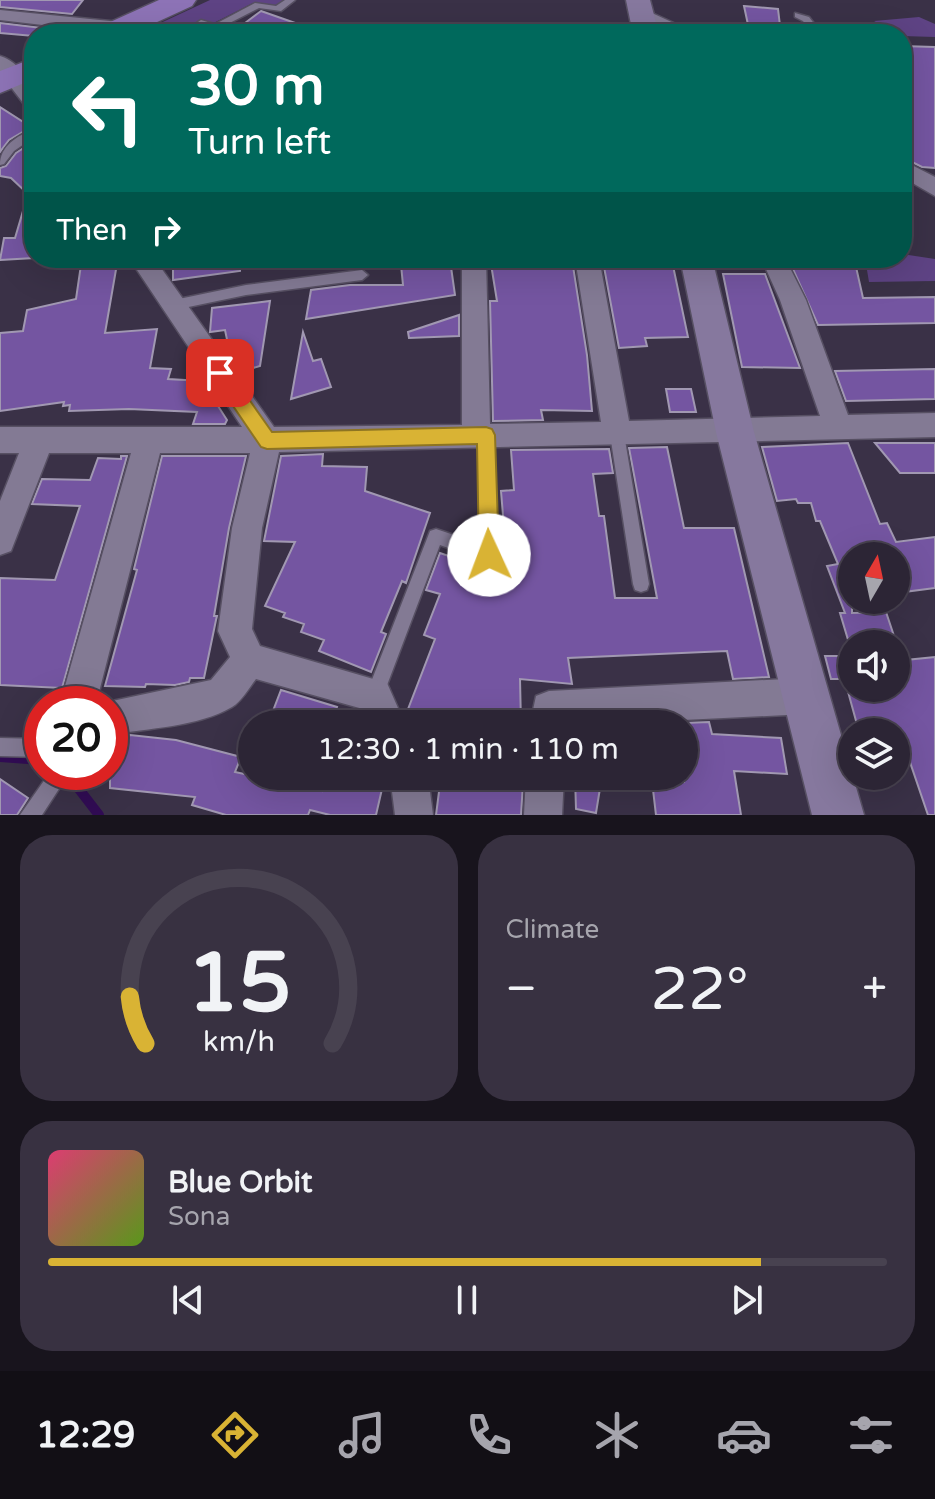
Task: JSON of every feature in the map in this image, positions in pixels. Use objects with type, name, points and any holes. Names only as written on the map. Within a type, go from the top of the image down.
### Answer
[{"type":"highway","points":[[129,24],[182,0]]},
{"type":"street","points":[[0,15],[64,24]]},
{"type":"street","points":[[12,72],[24,89]]},
{"type":"street","points":[[912,173],[935,188]]},
{"type":"street","points":[[148,268],[267,441],[247,528],[235,631],[249,660],[381,710]]},
{"type":"street","points":[[474,268],[481,435]]},
{"type":"street","points":[[589,268],[617,434]]},
{"type":"street","points":[[698,268],[735,432],[838,815]]},
{"type":"street","points":[[778,268],[793,300],[838,428]]},
{"type":"street","points":[[0,440],[267,441],[935,425]]},
{"type":"street","points":[[0,540],[39,440]]},
{"type":"street","points":[[83,686],[149,440]]},
{"type":"street","points":[[128,714],[193,703],[222,694],[249,660]]},
{"type":"street","points":[[549,710],[806,696]]},
{"type":"street","points":[[411,790],[414,815]]},
{"type":"street","points":[[543,815],[544,790]]},
{"type":"lane","points":[[224,24],[258,5],[278,9],[291,0]]},
{"type":"lane","points":[[798,15],[810,24]]},
{"type":"lane","points":[[0,161],[10,148],[24,139]]},
{"type":"lane","points":[[174,305],[246,290],[362,275]]},
{"type":"lane","points":[[617,434],[641,584]]},
{"type":"lane","points":[[381,710],[436,536],[489,555],[481,435]]},
{"type":"lane","points":[[0,747],[24,748]]},
{"type":"lane","points":[[30,815],[48,790]]},
{"type":"shaded area","points":[[210,0],[284,0],[275,6],[253,3],[212,24],[158,24]]},
{"type":"shaded area","points":[[919,17],[935,24],[935,37],[912,36],[912,24],[880,24],[874,21]]},
{"type":"shaded area","points":[[912,256],[935,259],[935,281],[869,282],[867,268],[912,268]]},
{"type":"building","points":[[0,0],[83,0],[72,14],[0,7]]},
{"type":"building","points":[[744,6],[778,9],[780,24],[748,24]]},
{"type":"building","points":[[261,11],[298,24],[244,24]]},
{"type":"building","points":[[0,23],[24,26],[24,35],[0,33]]},
{"type":"building","points":[[912,46],[935,47],[935,168],[912,162]]},
{"type":"building","points":[[0,107],[24,122],[24,131],[9,140],[0,152]]},
{"type":"building","points":[[24,148],[24,190],[11,178],[0,176],[0,168],[6,166]]},
{"type":"building","points":[[24,208],[24,259],[0,260],[4,238],[15,238]]},
{"type":"building","points":[[81,268],[116,268],[105,333],[157,329],[150,368],[171,369],[168,379],[202,381],[227,420],[225,424],[193,424],[197,412],[129,409],[69,411],[70,405],[63,406],[64,402],[0,411],[0,333],[23,331],[27,310],[76,299]]},
{"type":"building","points":[[173,268],[240,268],[240,271],[173,280]]},
{"type":"building","points":[[401,268],[451,268],[455,295],[306,319],[311,290],[350,285],[403,285]]},
{"type":"building","points":[[492,268],[573,268],[592,411],[541,410],[543,420],[493,421],[490,301],[497,301]]},
{"type":"building","points":[[604,268],[673,268],[688,337],[645,338],[647,346],[619,348]]},
{"type":"building","points":[[792,268],[856,268],[863,298],[935,297],[935,323],[818,325]]},
{"type":"building","points":[[723,274],[765,274],[800,368],[742,367]]},
{"type":"building","points":[[270,301],[260,366],[239,372],[232,363],[225,330],[210,332],[212,308]]},
{"type":"building","points":[[459,315],[459,336],[409,338],[408,332]]},
{"type":"building","points":[[303,332],[313,361],[321,359],[331,387],[291,399]]},
{"type":"building","points":[[935,369],[935,399],[846,401],[835,371]]},
{"type":"building","points":[[666,389],[691,389],[696,412],[670,412]]},
{"type":"building","points":[[848,443],[880,524],[887,523],[896,542],[838,542],[838,564],[820,521],[816,521],[811,503],[798,503],[796,499],[777,501],[762,447]]},
{"type":"building","points":[[875,443],[935,443],[935,473],[900,473]]},
{"type":"building","points":[[667,447],[684,528],[734,528],[769,677],[733,679],[727,651],[568,658],[572,684],[520,679],[521,710],[408,710],[435,639],[424,635],[440,594],[426,590],[440,553],[508,576],[501,491],[514,490],[511,450],[609,449],[613,473],[593,474],[599,516],[604,516],[615,598],[657,598],[629,448]]},
{"type":"building","points":[[323,454],[322,466],[367,467],[365,491],[430,513],[406,583],[402,581],[381,632],[386,634],[371,672],[319,651],[324,640],[301,632],[304,624],[283,617],[285,613],[265,606],[295,542],[264,541],[281,456]]},
{"type":"building","points":[[121,456],[127,456],[63,686],[0,685],[0,578],[55,580],[80,506],[32,504],[42,479],[90,480],[98,458],[121,459]]},
{"type":"building","points":[[162,456],[246,456],[229,528],[214,616],[217,616],[204,678],[190,678],[189,682],[175,685],[105,686],[137,570],[134,569]]},
{"type":"building","points":[[935,537],[935,588],[910,591],[910,542],[896,542]]},
{"type":"building","points":[[838,564],[838,595],[827,566]]},
{"type":"building","points":[[840,614],[887,614],[892,630],[845,630]]},
{"type":"building","points":[[825,656],[838,656],[838,679],[831,679]]},
{"type":"building","points":[[935,657],[935,815],[928,815],[910,762],[910,718],[855,718],[851,702],[910,702],[910,660]]},
{"type":"building","points":[[281,690],[337,707],[336,710],[273,710]]},
{"type":"building","points":[[698,722],[709,722],[712,734],[781,738],[787,774],[734,771],[741,815],[656,815],[653,790],[698,790]]},
{"type":"building","points":[[128,735],[176,740],[238,756],[235,772],[238,773],[238,790],[382,790],[376,815],[330,815],[310,810],[308,815],[226,815],[192,805],[195,797],[128,790]]},
{"type":"building","points":[[0,779],[28,798],[17,815],[0,815]]},
{"type":"building","points":[[439,790],[523,790],[521,815],[436,815]]},
{"type":"building","points":[[575,790],[600,790],[596,813],[576,809]]},
{"type":"waterway","points":[[0,757],[24,759]]},
{"type":"waterway","points":[[80,790],[99,815]]},
{"type":"route","points":[[220,373],[267,441],[486,435],[489,555]]}]
